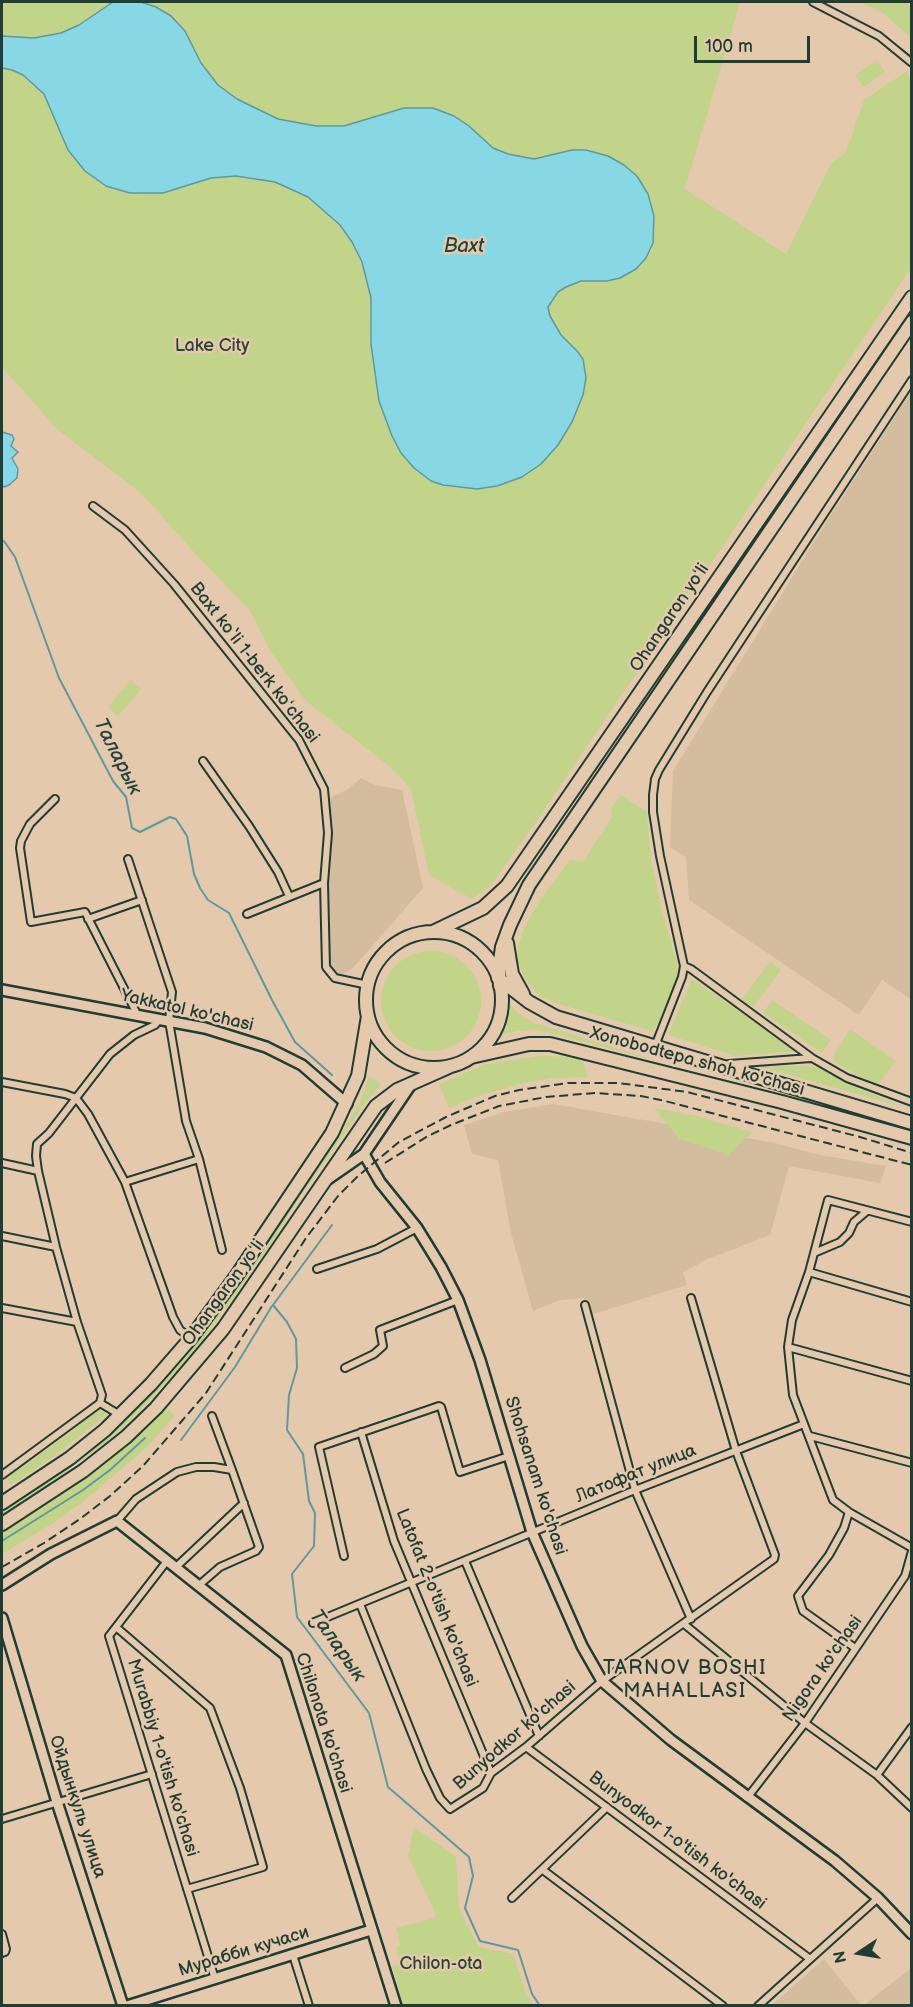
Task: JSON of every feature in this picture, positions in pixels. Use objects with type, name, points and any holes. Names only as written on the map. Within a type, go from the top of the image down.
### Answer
[{"type":"highway","name":"Ohangaron yoʻli","points":[[433,932],[483,908],[507,886],[912,297]]},
{"type":"highway","name":"Ohangaron yoʻli","points":[[499,981],[500,958],[510,925],[537,871],[912,322]]},
{"type":"highway","points":[[510,925],[507,942],[509,964],[516,983],[529,1002]]},
{"type":"highway","points":[[433,932],[457,937],[472,944],[485,955],[499,981],[502,1007],[497,1026],[486,1044],[471,1058],[451,1066],[422,1067],[403,1061],[381,1043],[368,1016],[366,997],[374,970],[388,950],[409,937],[433,932]]},
{"type":"highway","name":"Xonobodtepa shoh ko'chasi","points":[[499,981],[556,1017],[912,1123]]},
{"type":"highway","name":"Ohangaron yoʻli","points":[[2,1503],[70,1458],[121,1415],[191,1338],[321,1151],[347,1104],[355,1087],[361,1064],[368,1016]]},
{"type":"highway","name":"Xonobodtepa shoh ko'chasi","points":[[471,1058],[505,1048],[529,1044],[550,1044],[782,1102],[912,1138]]},
{"type":"highway","name":"Ohangaron yoʻli","points":[[2,1524],[88,1467],[135,1428],[167,1396],[223,1329],[376,1106],[392,1093],[451,1066]]},
{"type":"street","points":[[813,2],[879,36],[912,63]]},
{"type":"street","points":[[654,1047],[684,966],[657,838],[653,812],[655,779],[707,692],[912,380]]},
{"type":"street","name":"Baxt ko‘li 1-berk koʻchasi","points":[[93,506],[126,530],[174,584],[299,740],[324,789],[328,833],[324,883],[326,967],[336,978],[368,985]]},
{"type":"street","points":[[203,761],[249,826],[278,872],[289,896]]},
{"type":"street","points":[[55,799],[30,824],[21,844],[31,922],[82,912],[88,919],[137,1014]]},
{"type":"street","points":[[128,859],[172,992],[164,1020],[186,1121],[199,1159],[222,1251]]},
{"type":"street","points":[[247,914],[324,883]]},
{"type":"street","points":[[88,919],[142,900]]},
{"type":"street","points":[[684,966],[692,969],[812,1058],[847,1078],[912,1102]]},
{"type":"street","name":"Yakkatol ko'chasi","points":[[2,990],[137,1014],[224,1033],[281,1053],[307,1068],[347,1104]]},
{"type":"street","points":[[2,1474],[100,1403],[102,1395],[77,1322],[56,1247],[38,1171],[37,1144],[49,1133],[110,1054],[134,1035],[164,1020]]},
{"type":"street","points":[[716,1065],[812,1058]]},
{"type":"street","points":[[2,1082],[76,1098],[88,1114],[125,1182],[173,1317],[180,1330],[191,1338]]},
{"type":"street","points":[[324,1182],[364,1154],[412,1083]]},
{"type":"street","name":"Shohsanam ko'chasi","points":[[364,1154],[380,1182],[417,1228],[458,1300],[474,1340],[532,1532],[582,1646],[602,1681],[671,1740],[835,1861],[878,1898],[912,1934]]},
{"type":"street","points":[[125,1182],[199,1159]]},
{"type":"street","points":[[2,1163],[38,1171]]},
{"type":"street","points":[[912,1222],[828,1200],[809,1272],[792,1320],[788,1347],[793,1395],[833,1500],[912,1550]]},
{"type":"street","points":[[814,1253],[840,1242],[849,1233],[854,1222],[867,1210]]},
{"type":"street","points":[[317,1269],[377,1249],[417,1228]]},
{"type":"street","points":[[2,1236],[56,1247]]},
{"type":"street","points":[[809,1272],[912,1302]]},
{"type":"street","points":[[691,1298],[736,1451]]},
{"type":"street","points":[[345,1368],[374,1354],[383,1346],[380,1330],[458,1300]]},
{"type":"street","points":[[585,1305],[635,1490],[691,1619]]},
{"type":"street","points":[[2,1308],[77,1322]]},
{"type":"street","points":[[788,1347],[912,1381]]},
{"type":"street","points":[[100,1403],[121,1415]]},
{"type":"street","points":[[344,1556],[319,1449],[322,1446],[439,1406],[460,1472],[509,1456]]},
{"type":"street","points":[[198,1586],[220,1567],[256,1551],[259,1547],[212,1416]]},
{"type":"street","name":"Латофат улица","points":[[313,1623],[635,1490],[804,1424]]},
{"type":"street","name":"Latofat 2-o'tish ko'chasi","points":[[361,1432],[394,1541],[491,1773]]},
{"type":"street","points":[[810,1436],[912,1463]]},
{"type":"street","name":"Bunyodkor ko'chasi","points":[[360,1604],[426,1769],[440,1798],[450,1809],[483,1788],[491,1773],[526,1747],[602,1681],[775,1558],[736,1451]]},
{"type":"street","points":[[2,1585],[51,1554],[117,1521],[136,1499],[177,1472],[196,1467],[232,1470]]},
{"type":"street","points":[[176,1568],[244,1503]]},
{"type":"street","points":[[849,1512],[844,1528],[829,1555],[798,1596],[803,1611],[855,1647]]},
{"type":"street","name":"Chilonota ko'chasi","points":[[117,1521],[286,1655],[396,2006]]},
{"type":"street","name":"Nigora ko'chasi","points":[[747,1798],[805,1723],[855,1647],[908,1577],[912,1550]]},
{"type":"street","points":[[167,1561],[116,1628],[210,1708],[240,1788],[263,1867],[187,1889]]},
{"type":"street","points":[[465,1561],[539,1736]]},
{"type":"street","name":"Ойдынкуль улица","points":[[2,1618],[57,1803],[125,2006]]},
{"type":"street","points":[[684,1624],[805,1723],[877,1775],[912,1808]]},
{"type":"street","name":"Murabbiy 1-o'tish ko'chasi","points":[[116,1628],[109,1636],[215,1979]]},
{"type":"street","points":[[877,1775],[912,1727]]},
{"type":"street","name":"Bunyodkor 1-o'tish ko'chasi","points":[[526,1747],[810,1959]]},
{"type":"street","points":[[2,1819],[152,1774]]},
{"type":"street","points":[[512,1898],[607,1807]]},
{"type":"street","points":[[543,1870],[723,2006]]},
{"type":"street","points":[[758,2006],[878,1898]]},
{"type":"street","name":"Мурабби кучаси","points":[[125,2006],[371,1930]]},
{"type":"street","points":[[2,1934],[6,1951],[2,1953]]},
{"type":"street","points":[[293,1954],[309,2006]]},
{"type":"shaded area","points":[[911,392],[911,999],[882,980],[859,1015],[689,900],[686,857],[670,847],[673,771],[820,532]]},
{"type":"shaded area","points":[[361,778],[375,785],[402,790],[423,888],[352,969],[340,976],[333,972],[329,965],[326,800],[348,789]]},
{"type":"shaded area","points":[[553,1104],[775,1143],[820,1155],[886,1166],[880,1183],[789,1166],[770,1235],[708,1259],[683,1272],[687,1285],[590,1315],[584,1298],[560,1300],[533,1311],[511,1233],[498,1160],[472,1154],[464,1125],[504,1112]]},
{"type":"shaded area","points":[[824,1959],[861,2005],[772,2005]]},
{"type":"shaded area","points":[[911,1968],[911,2005],[864,2005]]},
{"type":"green space","points":[[2,2],[113,2],[70,30],[52,36],[19,39],[2,36]]},
{"type":"green space","name":"Lake City","points":[[141,2],[740,2],[685,189],[786,254],[831,163],[846,152],[864,100],[907,71],[912,84],[911,268],[535,823],[491,885],[472,899],[429,875],[411,789],[393,769],[305,700],[270,650],[249,609],[141,493],[57,429],[2,367],[2,68],[23,75],[41,90],[50,104],[71,155],[85,171],[106,186],[141,194],[155,194],[211,178],[236,176],[257,178],[284,185],[308,197],[333,217],[352,242],[365,273],[371,298],[370,331],[376,383],[388,427],[401,453],[414,468],[431,481],[450,487],[477,489],[522,477],[541,464],[563,437],[583,395],[586,369],[577,351],[561,335],[554,324],[548,307],[558,292],[566,287],[581,281],[626,276],[636,269],[651,251],[653,243],[655,230],[651,201],[648,194],[616,160],[608,156],[586,150],[572,150],[534,159],[508,155],[493,148],[454,116],[433,108],[404,108],[344,126],[316,126],[278,119],[249,106],[226,92],[204,67],[185,31],[171,16],[156,7]]},
{"type":"green space","points":[[860,2],[905,2],[911,6],[911,38],[883,13]]},
{"type":"green space","points":[[877,60],[885,72],[863,87],[855,75]]},
{"type":"green space","points":[[131,680],[141,689],[118,716],[108,707]]},
{"type":"green space","points":[[621,795],[647,812],[651,859],[662,912],[677,962],[677,979],[663,1017],[652,1031],[539,996],[524,977],[518,961],[518,948],[523,930],[541,899],[570,860],[583,862],[612,817],[611,808]]},
{"type":"green space","points":[[431,951],[459,959],[473,973],[481,1001],[473,1029],[459,1043],[431,1051],[403,1043],[389,1029],[381,1001],[389,973],[403,959]]},
{"type":"green space","points":[[770,962],[781,970],[753,1007],[742,999]]},
{"type":"green space","points":[[692,979],[796,1051],[736,1056],[668,1035]]},
{"type":"green space","points":[[772,1000],[831,1040],[822,1053],[763,1013]]},
{"type":"green space","points":[[508,1002],[519,1014],[534,1023],[665,1063],[538,1030],[498,1035],[506,1018]]},
{"type":"green space","points":[[850,1029],[896,1061],[880,1082],[872,1083],[834,1062],[834,1054]]},
{"type":"green space","points":[[540,1056],[583,1060],[588,1077],[551,1078],[516,1085],[481,1095],[449,1108],[439,1084],[486,1064]]},
{"type":"green space","points":[[761,1067],[818,1067],[846,1083],[904,1107]]},
{"type":"green space","points":[[369,1076],[381,1084],[366,1102],[196,1349],[138,1413],[110,1439],[38,1492],[2,1514],[2,1509],[35,1488],[203,1332],[348,1122],[361,1100]]},
{"type":"green space","points":[[654,1108],[697,1116],[752,1132],[728,1155],[679,1139]]},
{"type":"green space","points":[[100,1408],[107,1414],[52,1458],[11,1485],[6,1478],[63,1438]]},
{"type":"green space","points":[[166,1408],[175,1415],[147,1447],[79,1505],[2,1554],[2,1534],[71,1489],[135,1438]]},
{"type":"green space","name":"Chilon-ota","points":[[414,1827],[456,1857],[459,1909],[479,1947],[513,1954],[526,1994],[534,2005],[403,2005],[392,1966],[399,1963],[396,1948],[401,1945],[396,1928],[437,1917],[408,1856]]},
{"type":"water","name":"Baхt","points":[[113,2],[141,2],[156,7],[171,16],[185,31],[201,63],[218,85],[237,99],[278,119],[316,126],[344,126],[404,108],[433,108],[454,116],[493,148],[508,154],[534,159],[572,150],[586,150],[608,156],[637,176],[648,194],[654,216],[653,243],[646,258],[636,269],[620,278],[607,281],[581,281],[566,287],[558,292],[548,307],[550,316],[561,335],[583,359],[586,378],[583,395],[572,422],[558,445],[541,464],[522,477],[497,486],[477,489],[443,485],[431,481],[414,468],[401,453],[392,436],[379,401],[371,344],[371,298],[362,262],[340,225],[308,197],[275,182],[236,176],[211,178],[163,193],[130,193],[106,186],[85,171],[68,150],[44,94],[23,75],[2,68],[2,36],[34,38],[61,33],[79,25]]},
{"type":"water","points":[[2,432],[12,435],[14,439],[11,446],[18,452],[12,458],[18,469],[17,478],[4,487],[2,486]]},
{"type":"waterway","name":"Таларык","points":[[2,541],[15,557],[59,678],[113,781],[126,797],[132,828],[140,832],[170,817],[176,819],[187,836],[194,874],[200,888],[208,900],[229,913],[295,1042],[332,1075]]},
{"type":"waterway","name":"Таларык","points":[[332,1225],[273,1305],[287,1322],[296,1339],[297,1368],[289,1395],[287,1430],[303,1454],[309,1501],[315,1513],[314,1546],[292,1574],[297,1617],[369,1713],[388,1787],[469,1857],[473,1876],[465,1908],[480,1941],[518,1950],[532,1994],[540,2006]]},
{"type":"waterway","points":[[181,1440],[235,1367],[272,1306]]},
{"type":"waterway","points":[[2,1541],[83,1490],[110,1470],[145,1438]]},
{"type":"railway","points":[[2,1567],[80,1519],[143,1466],[206,1393],[306,1238],[338,1196],[399,1142],[446,1117],[495,1096],[519,1090],[568,1083],[618,1083],[687,1092],[860,1137],[912,1153]]},
{"type":"railway","points":[[385,1163],[428,1136],[499,1106],[546,1097],[595,1093],[641,1096],[665,1101],[912,1165]]},
{"type":"district","name":"TARNOV BOSHI MAHALLASI","points":[[685,1680]]}]
